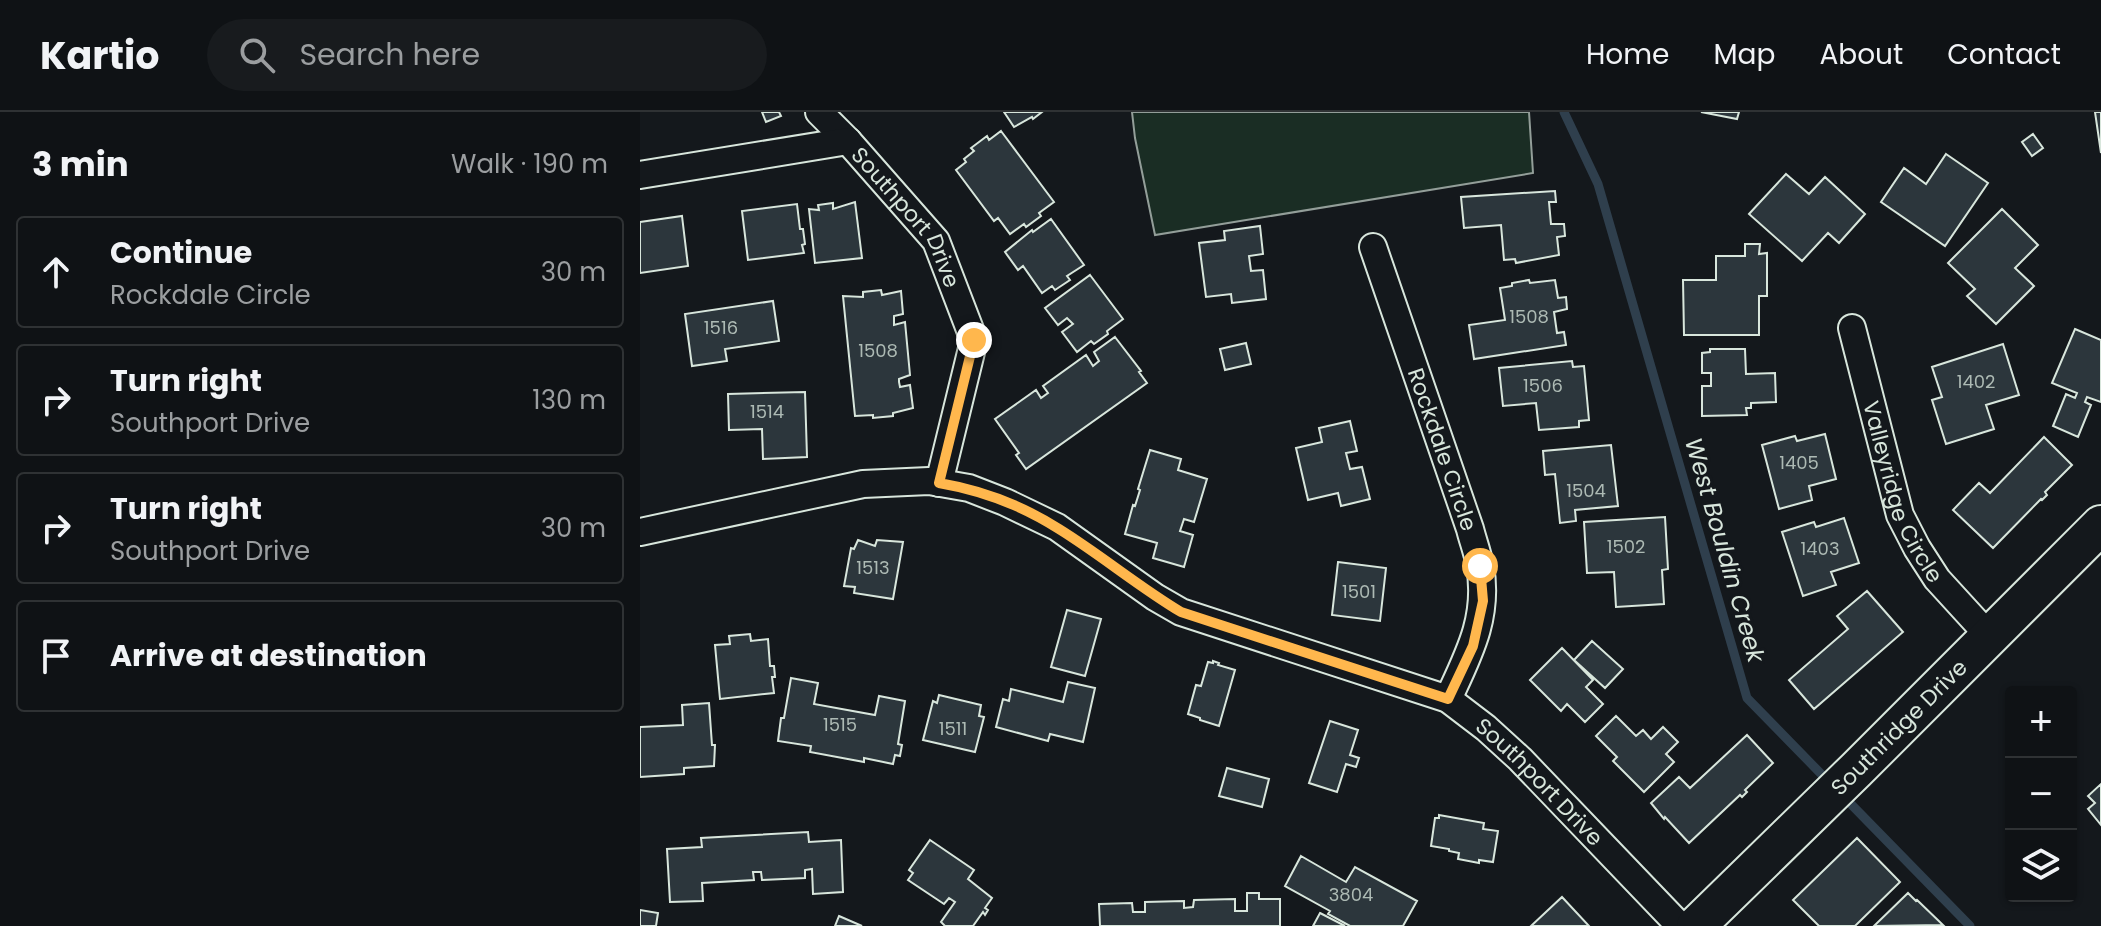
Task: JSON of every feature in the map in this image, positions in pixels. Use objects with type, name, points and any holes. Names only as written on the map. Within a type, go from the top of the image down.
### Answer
[{"type":"street","name":"Southport Drive","points":[[819,112],[936,241],[974,340],[939,483]]},
{"type":"street","name":"Southport Drive","points":[[640,175],[848,141]]},
{"type":"street","name":"Rockdale Circle","points":[[1373,247],[1480,566],[1483,601],[1473,646],[1448,699]]},
{"type":"street","name":"Valleyridge Circle","points":[[1852,328],[1900,515],[1937,579],[1990,637]]},
{"type":"street","name":"Southport Drive","points":[[640,532],[863,484],[929,481],[969,488],[993,497],[1057,527],[1181,612],[1448,699],[1520,759],[1680,926]]},
{"type":"street","name":"Southridge Drive","points":[[1696,926],[2101,525]]},
{"type":"green space","points":[[1132,112],[1529,112],[1533,173],[1155,235]]},
{"type":"building","points":[[762,112],[779,112],[781,116],[766,122]]},
{"type":"building","points":[[1004,112],[1042,112],[1014,127]]},
{"type":"building","points":[[1701,112],[1739,112],[1737,119]]},
{"type":"building","points":[[2095,112],[2101,112],[2101,153]]},
{"type":"building","points":[[1001,131],[1054,202],[1026,227],[1024,224],[1010,234],[998,218],[994,221],[956,170],[974,151],[971,148],[987,136],[989,140]]},
{"type":"building","points":[[2033,134],[2043,148],[2032,156],[2022,142]]},
{"type":"building","points":[[1946,154],[1988,183],[1945,246],[1881,202],[1904,168],[1926,184]]},
{"type":"building","points":[[1786,174],[1809,194],[1825,177],[1865,214],[1839,243],[1828,233],[1802,261],[1749,214]]},
{"type":"building","points":[[1555,191],[1556,202],[1549,202],[1551,224],[1564,224],[1565,236],[1557,237],[1559,255],[1516,263],[1515,259],[1504,260],[1501,225],[1464,228],[1461,197]]},
{"type":"building","points":[[855,202],[862,258],[815,263],[809,209],[819,210],[818,205],[833,203],[833,209]]},
{"type":"building","points":[[797,204],[800,229],[803,229],[804,253],[748,260],[742,211]]},
{"type":"building","points":[[2002,209],[2038,245],[2015,268],[2034,286],[1996,324],[1967,296],[1975,289],[1948,263]]},
{"type":"building","points":[[682,216],[688,266],[640,273],[640,222]]},
{"type":"building","points":[[1051,219],[1084,265],[1067,276],[1070,280],[1055,290],[1052,286],[1042,293],[1023,266],[1018,270],[1005,252]]},
{"type":"building","points":[[1260,226],[1263,254],[1249,256],[1251,271],[1263,270],[1266,299],[1232,303],[1231,294],[1206,297],[1199,243],[1225,240],[1224,231]]},
{"type":"building","points":[[1745,244],[1760,244],[1759,254],[1767,253],[1767,296],[1759,296],[1759,335],[1684,335],[1683,280],[1716,280],[1716,256],[1745,256]]},
{"type":"building","points":[[1090,275],[1123,319],[1107,331],[1108,334],[1094,344],[1091,341],[1077,352],[1062,332],[1073,324],[1067,318],[1058,325],[1045,308]]},
{"type":"building","points":[[1529,280],[1530,283],[1555,280],[1558,298],[1566,297],[1567,309],[1554,312],[1557,333],[1564,332],[1566,345],[1474,359],[1469,325],[1505,320],[1500,288]]},
{"type":"building","points":[[881,290],[882,295],[901,291],[903,314],[894,316],[894,325],[905,322],[910,375],[899,379],[899,382],[900,387],[910,385],[913,408],[893,413],[893,416],[855,416],[843,296],[863,297],[863,292]]},
{"type":"building","points":[[773,301],[779,341],[725,349],[727,361],[692,366],[685,314]]},
{"type":"building","points":[[2075,329],[2101,340],[2101,402],[2087,397],[2085,402],[2091,405],[2078,437],[2053,426],[2066,394],[2075,398],[2077,393],[2052,383]]},
{"type":"building","points":[[1115,337],[1147,383],[1026,469],[1016,455],[1019,453],[995,419],[1036,390],[1041,398],[1048,393],[1043,386],[1086,355],[1093,366],[1099,361],[1094,352]]},
{"type":"building","points":[[1246,343],[1251,364],[1225,370],[1220,349]]},
{"type":"building","points":[[2003,344],[2019,395],[1986,405],[1994,429],[1946,444],[1932,400],[1942,397],[1932,367]]},
{"type":"building","points":[[1710,349],[1745,349],[1746,374],[1775,373],[1776,402],[1751,403],[1751,408],[1746,408],[1747,415],[1702,416],[1702,386],[1711,386],[1711,373],[1702,373],[1702,353],[1710,352]]},
{"type":"building","points":[[1572,361],[1573,367],[1584,366],[1589,420],[1579,421],[1579,427],[1539,430],[1536,403],[1503,406],[1499,368]]},
{"type":"building","points":[[805,392],[807,457],[763,459],[762,429],[729,430],[728,394]]},
{"type":"building","points":[[1350,421],[1357,451],[1346,453],[1350,469],[1362,467],[1370,499],[1341,506],[1338,493],[1308,500],[1296,448],[1322,442],[1319,428]]},
{"type":"building","points":[[1825,434],[1836,479],[1809,486],[1812,500],[1779,509],[1762,445],[1795,436],[1797,441]]},
{"type":"building","points":[[2044,437],[2072,465],[2045,492],[2047,495],[1993,548],[1953,510],[1979,483],[1990,493]]},
{"type":"building","points":[[1611,445],[1618,506],[1575,510],[1576,521],[1560,523],[1555,474],[1545,475],[1543,451]]},
{"type":"building","points":[[1150,450],[1181,459],[1178,470],[1207,479],[1194,522],[1184,519],[1180,531],[1193,535],[1184,567],[1153,558],[1157,543],[1125,534]]},
{"type":"building","points":[[1665,517],[1668,569],[1662,570],[1664,604],[1616,607],[1614,572],[1587,573],[1584,522]]},
{"type":"building","points":[[1844,518],[1859,563],[1831,572],[1836,585],[1803,596],[1782,532],[1814,522],[1816,527]]},
{"type":"building","points":[[858,540],[875,546],[877,540],[903,542],[893,599],[854,593],[855,587],[844,586],[851,548],[854,549]]},
{"type":"building","points":[[1338,562],[1386,568],[1380,621],[1332,615]]},
{"type":"building","points":[[1867,591],[1903,632],[1814,709],[1789,680],[1848,629],[1837,616]]},
{"type":"building","points":[[1067,610],[1101,619],[1085,676],[1051,667]]},
{"type":"building","points":[[750,634],[751,641],[768,639],[770,666],[774,666],[774,693],[720,699],[715,645],[730,644],[729,636]]},
{"type":"building","points":[[1592,641],[1623,669],[1605,688],[1574,660]]},
{"type":"building","points":[[1562,648],[1593,680],[1586,687],[1603,704],[1585,722],[1567,704],[1561,711],[1530,680]]},
{"type":"building","points":[[1208,662],[1235,670],[1219,726],[1188,714],[1196,685],[1201,686]]},
{"type":"building","points":[[791,678],[818,683],[814,704],[875,715],[879,696],[905,701],[898,744],[902,745],[900,756],[895,755],[893,764],[864,758],[864,762],[810,752],[811,746],[778,741]]},
{"type":"building","points":[[1068,682],[1095,688],[1083,742],[1050,734],[1048,741],[996,727],[1003,699],[1009,701],[1011,689],[1063,702]]},
{"type":"building","points":[[939,695],[981,705],[979,716],[984,717],[975,752],[923,740],[933,701],[937,703]]},
{"type":"building","points":[[709,703],[712,745],[715,745],[714,766],[684,768],[684,774],[640,777],[640,727],[683,725],[682,705]]},
{"type":"building","points":[[1616,716],[1636,736],[1643,730],[1651,739],[1663,727],[1678,742],[1666,754],[1674,762],[1644,792],[1613,761],[1617,757],[1596,736]]},
{"type":"building","points":[[1330,721],[1358,730],[1350,755],[1359,758],[1356,767],[1346,764],[1337,792],[1309,783]]},
{"type":"building","points":[[1747,735],[1773,763],[1745,790],[1747,792],[1742,797],[1740,795],[1689,843],[1651,803],[1679,777],[1690,788]]},
{"type":"building","points":[[1227,768],[1269,779],[1262,807],[1219,796]]},
{"type":"building","points":[[2101,784],[2101,825],[2088,809],[2095,803],[2088,796]]},
{"type":"building","points":[[1439,815],[1484,823],[1483,829],[1498,831],[1493,862],[1458,859],[1459,853],[1431,846],[1435,818]]},
{"type":"building","points":[[808,832],[809,842],[841,840],[843,892],[813,894],[812,869],[805,870],[805,878],[762,880],[761,872],[753,872],[754,880],[702,883],[703,901],[670,902],[667,849],[702,847],[701,838]]},
{"type":"building","points":[[1857,838],[1900,882],[1855,926],[1819,926],[1793,900]]},
{"type":"building","points":[[930,840],[974,870],[968,879],[992,898],[985,908],[988,910],[985,915],[983,912],[973,926],[945,926],[941,922],[955,902],[949,898],[944,904],[908,880],[913,873],[909,870]]},
{"type":"building","points":[[1301,856],[1346,882],[1355,867],[1417,901],[1403,926],[1350,926],[1285,886]]},
{"type":"building","points":[[1247,893],[1259,893],[1259,899],[1280,899],[1280,926],[1100,926],[1099,904],[1132,903],[1133,912],[1145,912],[1145,902],[1184,901],[1184,908],[1193,907],[1194,900],[1235,899],[1235,911],[1247,911]]},
{"type":"building","points":[[1908,893],[1917,900],[1943,925],[1874,926]]},
{"type":"building","points":[[1562,897],[1589,926],[1531,926]]},
{"type":"building","points":[[640,910],[658,913],[656,926],[640,926]]},
{"type":"building","points":[[1320,913],[1345,926],[1313,926]]},
{"type":"building","points":[[839,916],[862,926],[835,926]]},
{"type":"waterway","name":"West Bouldin Creek","points":[[1564,112],[1598,184],[1747,698],[1829,782]]},
{"type":"waterway","name":"West Bouldin Creek","points":[[1843,796],[1970,926]]},
{"type":"route","points":[[974,340],[939,483],[969,488],[1057,527],[1181,612],[1448,699],[1473,646],[1483,601],[1480,566]]}]
